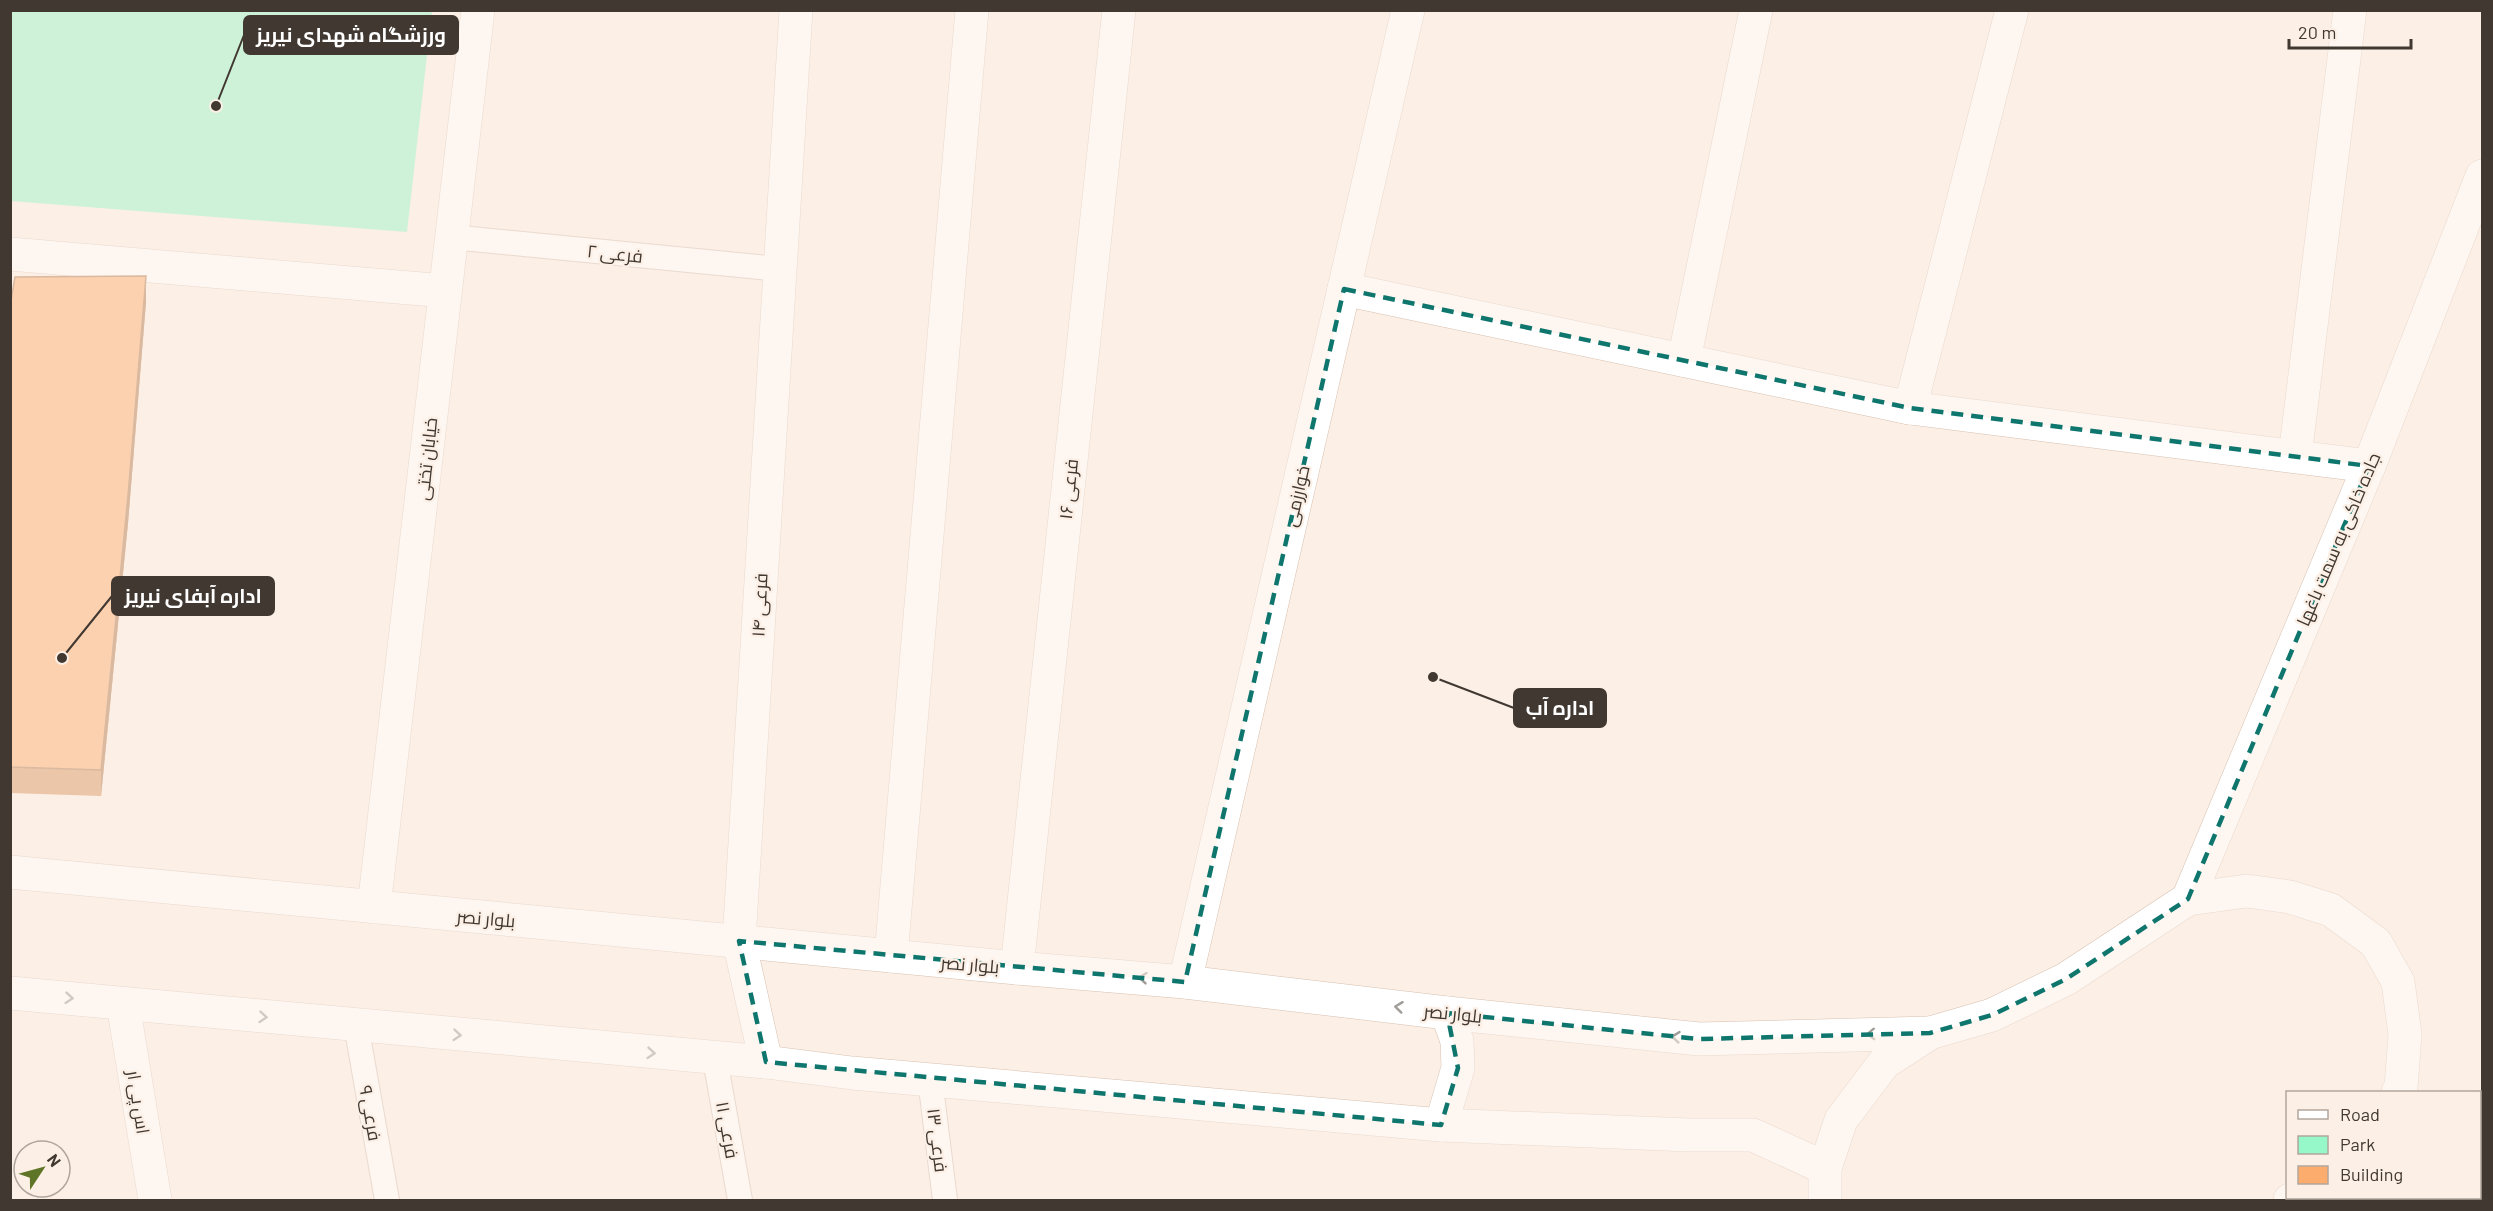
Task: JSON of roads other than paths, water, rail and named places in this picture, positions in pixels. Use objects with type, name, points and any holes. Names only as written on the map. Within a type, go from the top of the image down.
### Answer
[{"type":"street","name":"خیابان تختی","points":[[375,907],[478,10]]},
{"type":"street","name":"فرعی ۱۴","points":[[766,1062],[739,941],[796,10]]},
{"type":"street","points":[[891,956],[972,10]]},
{"type":"street","name":"فرعی ۱۶","points":[[1017,968],[1119,10]]},
{"type":"street","name":"خوارزمی","points":[[1185,982],[1408,10]]},
{"type":"street","points":[[1684,360],[1756,10]]},
{"type":"street","points":[[1910,408],[2012,10]]},
{"type":"street","points":[[2295,456],[2350,10]]},
{"type":"street","name":"جاده خاکی به سمت باغها","points":[[2188,899],[2369,466],[2482,176]]},
{"type":"street","points":[[10,254],[445,291]]},
{"type":"street","points":[[1344,289],[1910,408],[2369,466]]},
{"type":"street","name":"بلوار نصر","points":[[10,872],[1185,982],[1448,1013],[1699,1039],[1930,1033]]},
{"type":"street","points":[[1825,1200],[1825,1167],[1841,1120],[1884,1063],[1930,1033],[1992,1015],[2066,979],[2188,899],[2247,891],[2290,897],[2331,910],[2376,944],[2398,982],[2405,1034],[2401,1088],[2399,1091]]},
{"type":"street","points":[[10,993],[1441,1125],[1753,1135],[1825,1167]]},
{"type":"street","name":"اس پی ار","points":[[123,1004],[154,1200]]},
{"type":"street","points":[[1441,1125],[1458,1068],[1457,1041],[1448,1013]]},
{"type":"lane","name":"فرعی ۲","points":[[451,237],[779,269]]},
{"type":"lane","name":"فرعی ۹","points":[[356,1025],[387,1200]]},
{"type":"lane","name":"فرعی ۱۱","points":[[715,1059],[740,1200]]},
{"type":"lane","name":"فرعی ۱۳","points":[[930,1079],[945,1200]]},
{"type":"place","name":"ورزشگاه شهدای نیریز","points":[[216,106]]},
{"type":"place","name":"اداره آبفای نیریز","points":[[62,658]]},
{"type":"place","name":"اداره آب","points":[[1433,677]]}]
